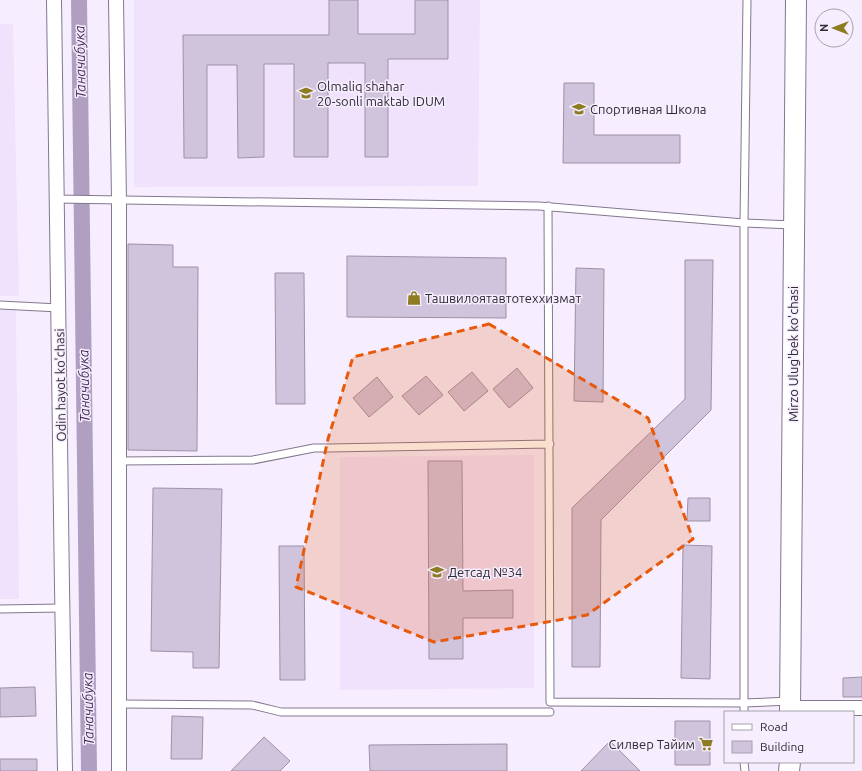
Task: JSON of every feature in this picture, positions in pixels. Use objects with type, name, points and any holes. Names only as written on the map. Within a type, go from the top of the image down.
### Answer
[{"type":"main road","name":"Mirzo Ulug'bek ko'chasi","points":[[790,707],[796,0]]},
{"type":"street","name":"Odin hayot ko'chasi","points":[[54,0],[61,200],[59,308],[65,771]]},
{"type":"street","points":[[116,0],[119,201],[119,771]]},
{"type":"street","points":[[790,707],[862,708]]},
{"type":"lane","points":[[744,711],[744,223],[747,0]]},
{"type":"lane","points":[[61,200],[548,206],[744,223],[794,225]]},
{"type":"lane","points":[[548,206],[550,702],[744,702],[790,707]]},
{"type":"lane","points":[[0,305],[59,308]]},
{"type":"lane","points":[[118,461],[253,460],[314,448],[550,444]]},
{"type":"lane","points":[[0,608],[62,608]]},
{"type":"lane","points":[[119,704],[252,705],[281,712],[550,712]]},
{"type":"highlighted area","points":[[489,324],[648,418],[693,539],[587,615],[434,642],[296,587],[328,439],[353,357]]},
{"type":"shaded area","name":"Olmaliq shahar 20-sonli maktab IDUM","points":[[134,0],[480,0],[478,186],[134,187]]},
{"type":"shaded area","points":[[0,24],[13,24],[19,296],[0,296]]},
{"type":"shaded area","points":[[0,309],[16,309],[19,599],[0,599]]},
{"type":"shaded area","name":"Детсад №34","points":[[534,455],[534,688],[340,690],[340,457]]},
{"type":"building","points":[[329,0],[358,0],[358,34],[415,34],[415,0],[448,0],[448,59],[388,59],[388,157],[365,157],[365,63],[328,63],[328,157],[294,157],[294,64],[264,64],[264,157],[238,158],[237,65],[207,65],[207,158],[184,158],[183,35],[329,35]]},
{"type":"building","name":"Спортивная Школа","points":[[564,83],[594,83],[594,135],[680,135],[680,163],[563,163]]},
{"type":"building","points":[[128,244],[173,245],[173,267],[198,267],[197,451],[128,450]]},
{"type":"building","points":[[347,256],[506,258],[506,318],[347,317]]},
{"type":"building","points":[[685,260],[713,260],[711,410],[601,520],[600,667],[572,667],[572,508],[685,399]]},
{"type":"building","points":[[576,268],[604,269],[603,402],[574,401]]},
{"type":"building","points":[[275,273],[304,273],[305,404],[276,404]]},
{"type":"building","points":[[517,368],[533,388],[509,408],[493,389]]},
{"type":"building","points":[[472,372],[488,391],[464,411],[448,392]]},
{"type":"building","points":[[426,376],[443,395],[419,415],[402,396]]},
{"type":"building","points":[[377,377],[393,397],[369,417],[353,398]]},
{"type":"building","points":[[428,461],[462,461],[463,591],[513,590],[513,618],[463,618],[463,659],[429,659]]},
{"type":"building","points":[[153,488],[222,489],[219,668],[193,668],[193,652],[151,651]]},
{"type":"building","points":[[688,498],[710,498],[710,521],[687,521]]},
{"type":"building","points":[[683,545],[712,546],[710,679],[681,678]]},
{"type":"building","points":[[279,546],[304,546],[305,680],[280,680]]},
{"type":"building","points":[[862,677],[862,697],[843,697],[843,678]]},
{"type":"building","points":[[35,687],[36,716],[0,717],[0,688]]},
{"type":"building","points":[[172,716],[203,717],[202,759],[171,759]]},
{"type":"building","points":[[675,721],[710,721],[710,765],[675,765]]},
{"type":"building","points":[[264,737],[290,761],[280,771],[231,771]]},
{"type":"building","points":[[610,741],[640,771],[581,771]]},
{"type":"building","points":[[507,744],[507,771],[370,771],[369,745]]},
{"type":"building","points":[[0,759],[37,759],[37,771],[0,771]]},
{"type":"waterway","name":"Таначибука","points":[[79,0],[89,771]]},
{"type":"place","name":"Olmaliq shahar 20-sonli maktab IDUM","points":[[306,93]]},
{"type":"place","name":"Спортивная Школа","points":[[579,109]]},
{"type":"place","name":"Ташвилоятавтотеххизмат","points":[[414,298]]},
{"type":"place","name":"Детсад №34","points":[[437,572]]},
{"type":"place","name":"Силвер Тайим","points":[[706,744]]}]
